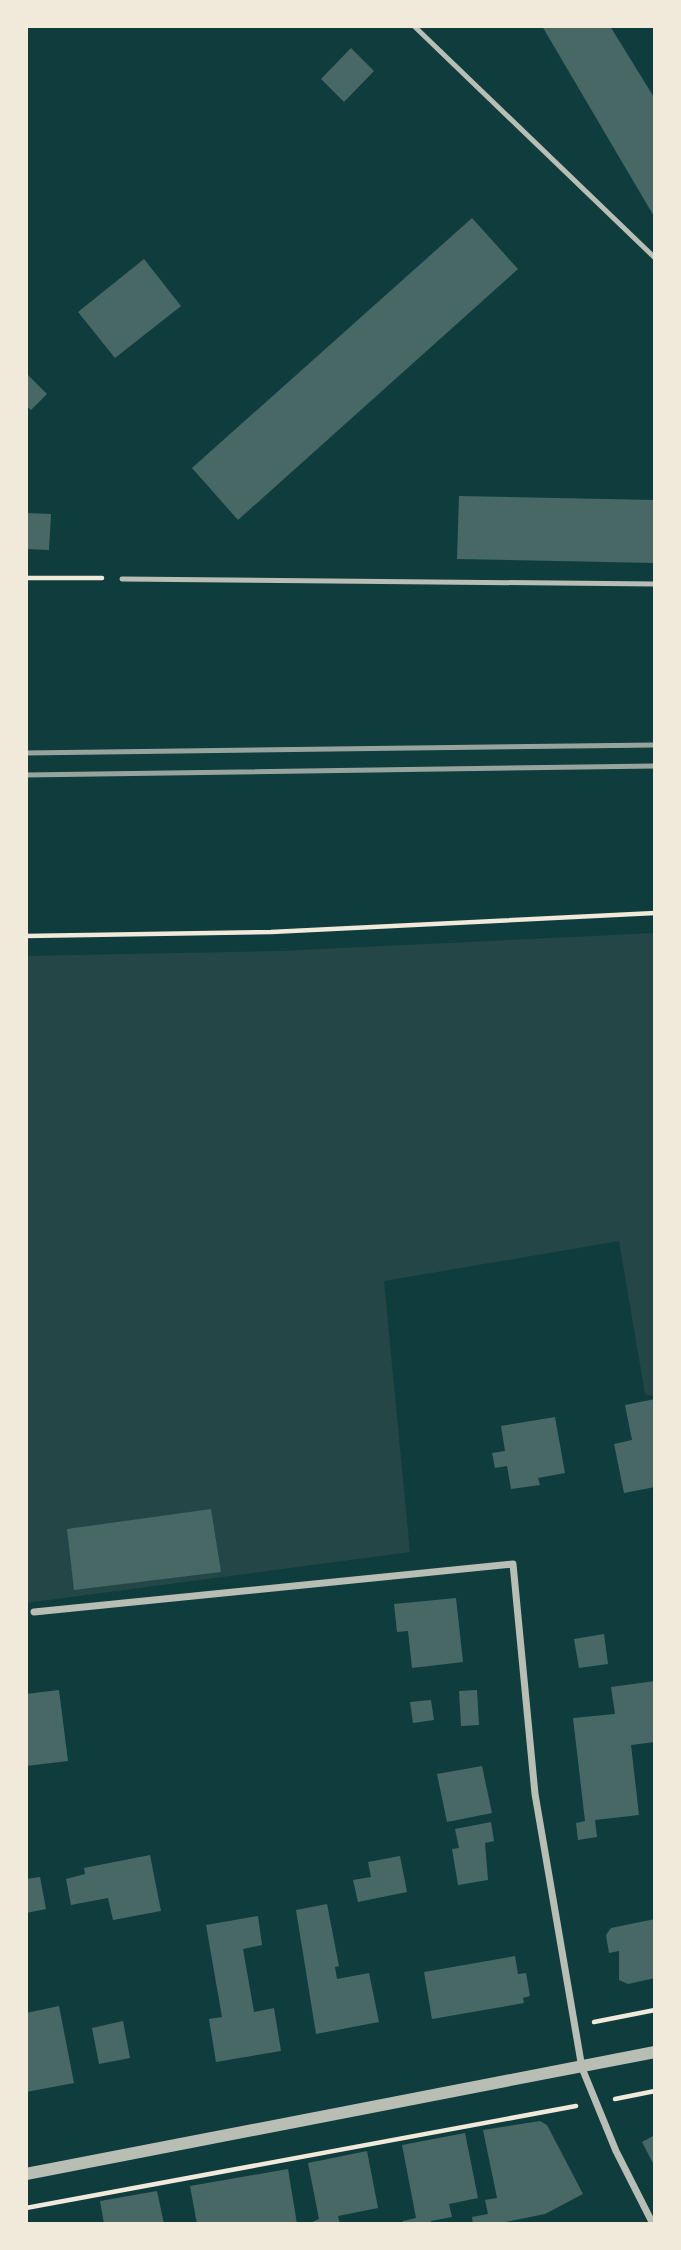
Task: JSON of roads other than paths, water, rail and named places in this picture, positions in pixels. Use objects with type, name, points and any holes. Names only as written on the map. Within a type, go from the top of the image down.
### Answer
[{"type":"street","points":[[34,1612],[513,1564],[535,1794],[582,2068],[616,2151],[653,2224]]},
{"type":"street","points":[[26,2174],[655,2052]]},
{"type":"lane","points":[[414,26],[655,258]]},
{"type":"lane","points":[[122,579],[655,584]]},
{"type":"railway","points":[[26,753],[655,745]]},
{"type":"railway","points":[[26,775],[655,766]]}]
